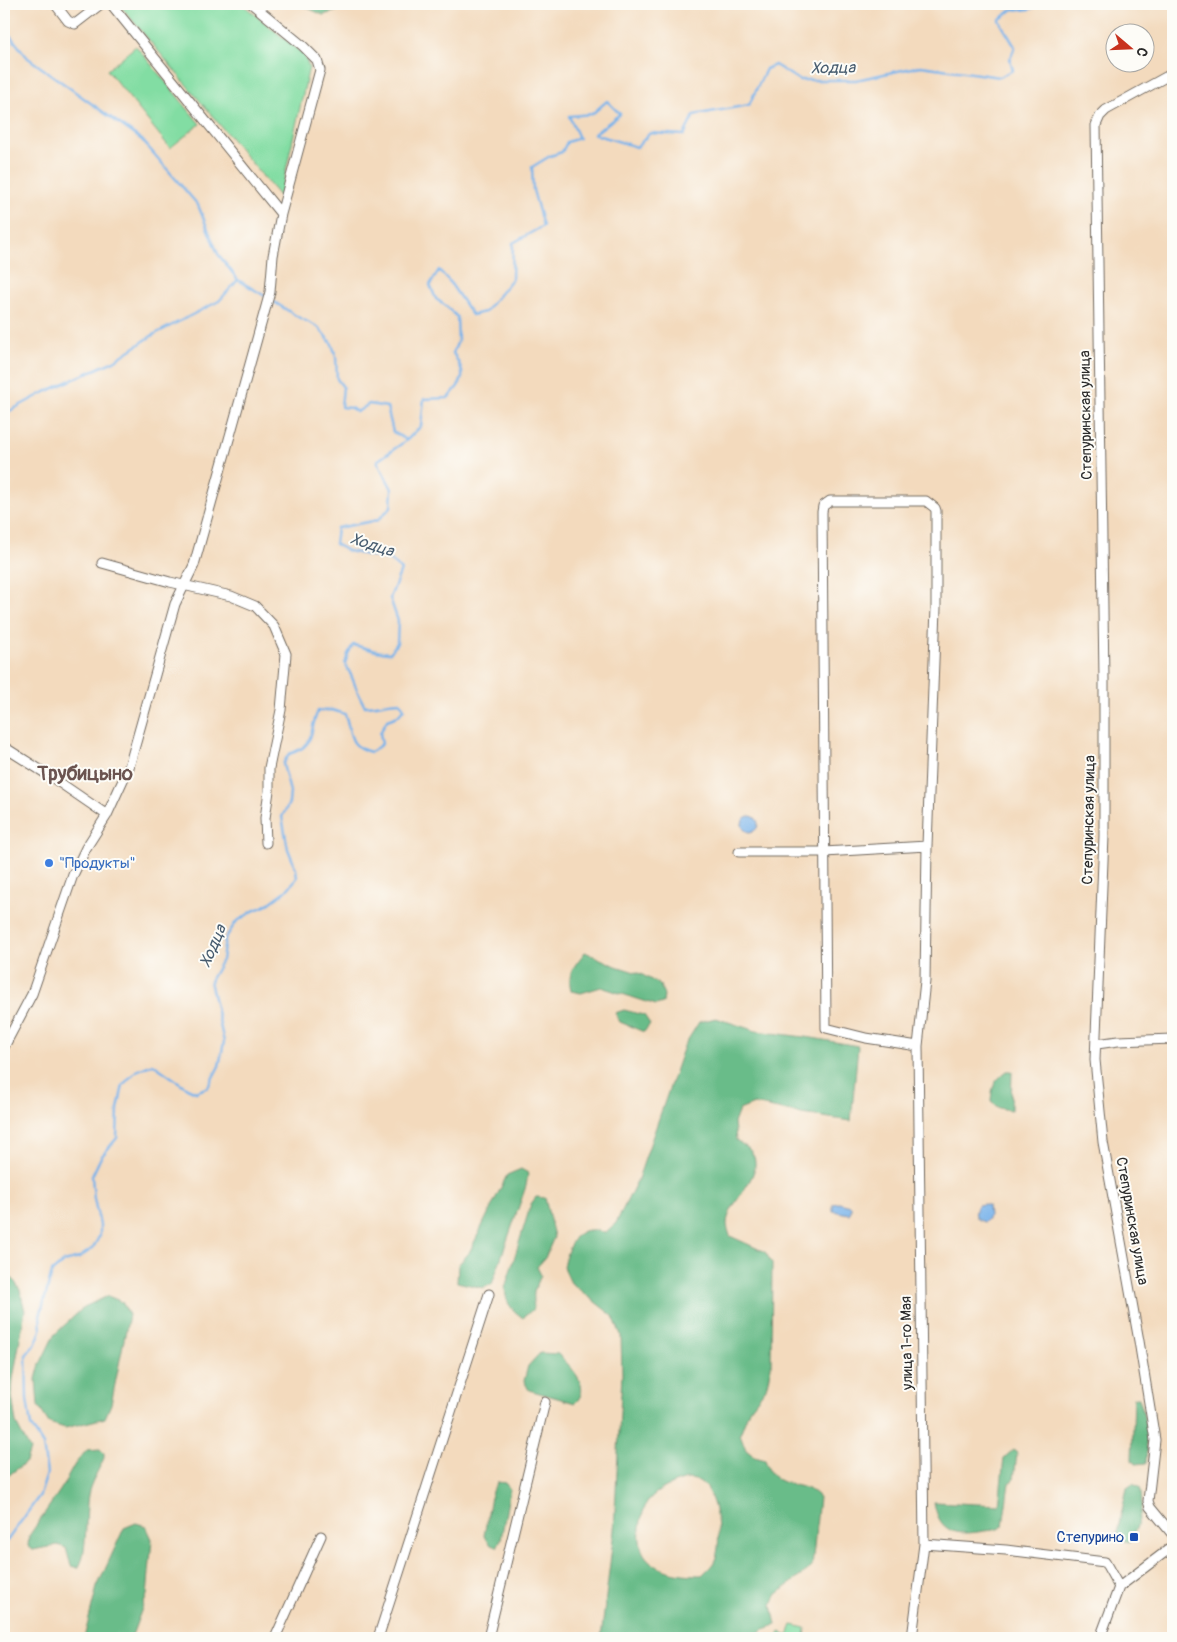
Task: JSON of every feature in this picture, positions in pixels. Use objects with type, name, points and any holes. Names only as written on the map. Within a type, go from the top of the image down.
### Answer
[{"type":"street","points":[[55,4],[68,20],[75,24],[102,4]]},
{"type":"street","points":[[111,4],[281,214]]},
{"type":"street","points":[[4,1047],[32,994],[74,876],[86,848],[107,815],[129,767],[175,604],[194,565],[270,292],[273,256],[281,214],[320,70],[317,60],[303,46],[252,4]]},
{"type":"street","name":"Степуринская улица","points":[[1173,73],[1106,110],[1100,116],[1096,125],[1104,807],[1096,1060],[1104,1142],[1155,1440],[1148,1500],[1150,1507],[1173,1535]]},
{"type":"street","name":"улица 1-го Мая","points":[[824,852],[823,506],[830,501],[926,501],[936,508],[936,608],[925,982],[918,1046],[924,1544],[912,1638]]},
{"type":"street","points":[[102,563],[231,596],[256,606],[274,626],[286,654],[281,710],[269,768],[269,791],[265,818],[266,843]]},
{"type":"street","points":[[4,747],[54,778],[107,815]]},
{"type":"street","points":[[739,852],[824,852],[928,846]]},
{"type":"street","points":[[824,852],[826,1028],[866,1038],[918,1046]]},
{"type":"street","points":[[1097,1044],[1118,1041],[1173,1039]]},
{"type":"street","points":[[378,1638],[489,1294]]},
{"type":"street","points":[[488,1638],[545,1402]]},
{"type":"street","points":[[275,1638],[321,1536]]},
{"type":"street","points":[[924,1544],[1006,1550],[1105,1562],[1119,1587]]},
{"type":"street","points":[[1100,1638],[1119,1587],[1173,1546]]},
{"type":"green space","points":[[119,4],[242,4],[304,55],[309,67],[280,197]]},
{"type":"green space","points":[[299,4],[345,4],[337,11],[323,15]]},
{"type":"green space","points":[[136,46],[200,124],[170,148],[107,70]]},
{"type":"green space","points":[[585,952],[616,966],[641,974],[660,985],[664,995],[663,1003],[656,1005],[601,987],[581,993],[571,991],[571,974]]},
{"type":"green space","points":[[624,1010],[644,1015],[650,1024],[644,1032],[620,1022],[615,1013]]},
{"type":"green space","points":[[716,1018],[756,1031],[858,1046],[851,1121],[802,1114],[754,1104],[739,1110],[734,1123],[736,1140],[749,1149],[754,1158],[755,1167],[752,1177],[729,1215],[727,1224],[730,1236],[765,1252],[772,1263],[771,1367],[766,1388],[749,1410],[740,1434],[746,1450],[755,1457],[765,1460],[769,1470],[777,1479],[808,1489],[819,1497],[812,1567],[776,1595],[772,1605],[776,1625],[761,1630],[756,1638],[601,1638],[614,1530],[622,1374],[621,1335],[613,1316],[571,1283],[563,1266],[571,1243],[579,1234],[590,1230],[606,1232],[616,1223],[638,1179],[684,1046],[699,1022]],"holes":[[[687,1479],[699,1481],[705,1487],[710,1495],[717,1518],[718,1542],[715,1560],[702,1575],[679,1574],[664,1570],[646,1557],[641,1545],[641,1521],[648,1501],[666,1487]]]},
{"type":"green space","points":[[1007,1071],[1012,1071],[1011,1110],[999,1108],[991,1102],[995,1084]]},
{"type":"green space","points":[[521,1169],[528,1173],[526,1186],[492,1284],[483,1288],[457,1282],[458,1265],[469,1253],[507,1175]]},
{"type":"green space","points":[[536,1197],[545,1198],[554,1237],[545,1258],[537,1267],[541,1275],[534,1292],[533,1309],[523,1318],[510,1306],[505,1288],[531,1204]]},
{"type":"green space","points":[[4,1276],[13,1279],[20,1290],[25,1311],[13,1379],[12,1396],[16,1423],[30,1450],[26,1462],[4,1479],[4,1380],[9,1343],[4,1333]]},
{"type":"green space","points":[[108,1296],[122,1302],[129,1315],[111,1404],[105,1418],[65,1428],[49,1423],[38,1406],[36,1379],[40,1364],[54,1335],[84,1307]]},
{"type":"green space","points":[[540,1353],[558,1354],[578,1377],[582,1390],[580,1397],[575,1403],[529,1390],[524,1381],[528,1366]]},
{"type":"green space","points":[[1134,1398],[1139,1398],[1145,1422],[1147,1438],[1146,1463],[1135,1464],[1132,1460]]},
{"type":"green space","points":[[100,1449],[104,1453],[104,1458],[89,1490],[85,1544],[78,1568],[71,1566],[66,1548],[58,1545],[33,1550],[28,1546],[29,1536],[61,1489],[75,1464],[87,1450]]},
{"type":"green space","points":[[1013,1450],[1017,1453],[1014,1479],[1009,1483],[1003,1526],[994,1530],[965,1533],[950,1530],[945,1526],[936,1512],[934,1502],[999,1505],[1004,1458]]},
{"type":"green space","points":[[498,1482],[505,1483],[510,1489],[501,1539],[497,1547],[491,1545],[484,1536],[492,1491]]},
{"type":"green space","points":[[1133,1484],[1140,1488],[1142,1501],[1138,1523],[1130,1542],[1122,1540],[1117,1533],[1127,1488]]},
{"type":"green space","points":[[136,1523],[146,1526],[152,1539],[147,1595],[131,1638],[84,1638],[97,1587],[124,1528]]},
{"type":"green space","points":[[792,1625],[806,1628],[805,1638],[760,1638],[762,1634],[778,1637],[780,1632],[788,1635]]},
{"type":"water","points":[[750,816],[758,824],[750,832],[742,824]]},
{"type":"water","points":[[839,1203],[851,1206],[849,1214],[833,1211],[833,1204]]},
{"type":"water","points":[[978,1205],[988,1205],[989,1216],[984,1222],[978,1219],[976,1211]]},
{"type":"waterway","name":"Ходца","points":[[4,1545],[40,1495],[47,1474],[43,1445],[31,1426],[27,1399],[26,1355],[36,1343],[41,1330],[40,1316],[52,1272],[64,1262],[79,1258],[93,1248],[100,1235],[92,1176],[101,1157],[117,1138],[118,1109],[123,1085],[136,1071],[153,1064],[187,1088],[196,1092],[208,1087],[219,1066],[224,1042],[210,981],[222,960],[225,939],[236,922],[267,905],[286,891],[297,878],[296,869],[288,849],[282,817],[289,803],[290,792],[283,764],[289,754],[298,751],[308,742],[318,711],[332,710],[345,714],[354,743],[371,752],[382,744],[380,733],[387,720],[398,716],[404,709],[400,702],[365,706],[345,664],[353,645],[390,653],[397,643],[398,621],[390,598],[401,570],[391,560],[348,551],[335,544],[337,528],[378,520],[391,507],[392,489],[377,461],[407,440],[421,426],[424,399],[448,398],[461,381],[461,367],[453,353],[458,341],[457,317],[436,299],[430,285],[439,270],[449,281],[472,315],[485,312],[512,279],[513,243],[543,226],[533,190],[532,167],[550,156],[562,152],[567,142],[579,138],[569,116],[592,114],[607,101],[620,114],[594,134],[637,147],[650,133],[684,135],[694,115],[749,105],[766,69],[775,65],[799,80],[856,80],[921,66],[1000,77],[1013,70],[1010,59],[1015,47],[999,20],[1013,9],[1029,9],[1038,4]]},
{"type":"waterway","points":[[4,28],[28,58],[142,140],[198,205],[218,254],[238,280],[265,296]]},
{"type":"waterway","points":[[4,414],[45,392],[114,361],[153,335],[219,301],[237,281]]},
{"type":"waterway","points":[[271,300],[318,327],[332,344],[336,357],[337,379],[343,387],[341,407],[351,408],[357,412],[369,404],[387,407],[393,432],[407,440]]},
{"type":"place","name":"\"Продукты\"","points":[[49,863]]},
{"type":"place","name":"Степурино","points":[[1134,1537]]},
{"type":"district","name":"Трубицыно","points":[[85,773]]}]
